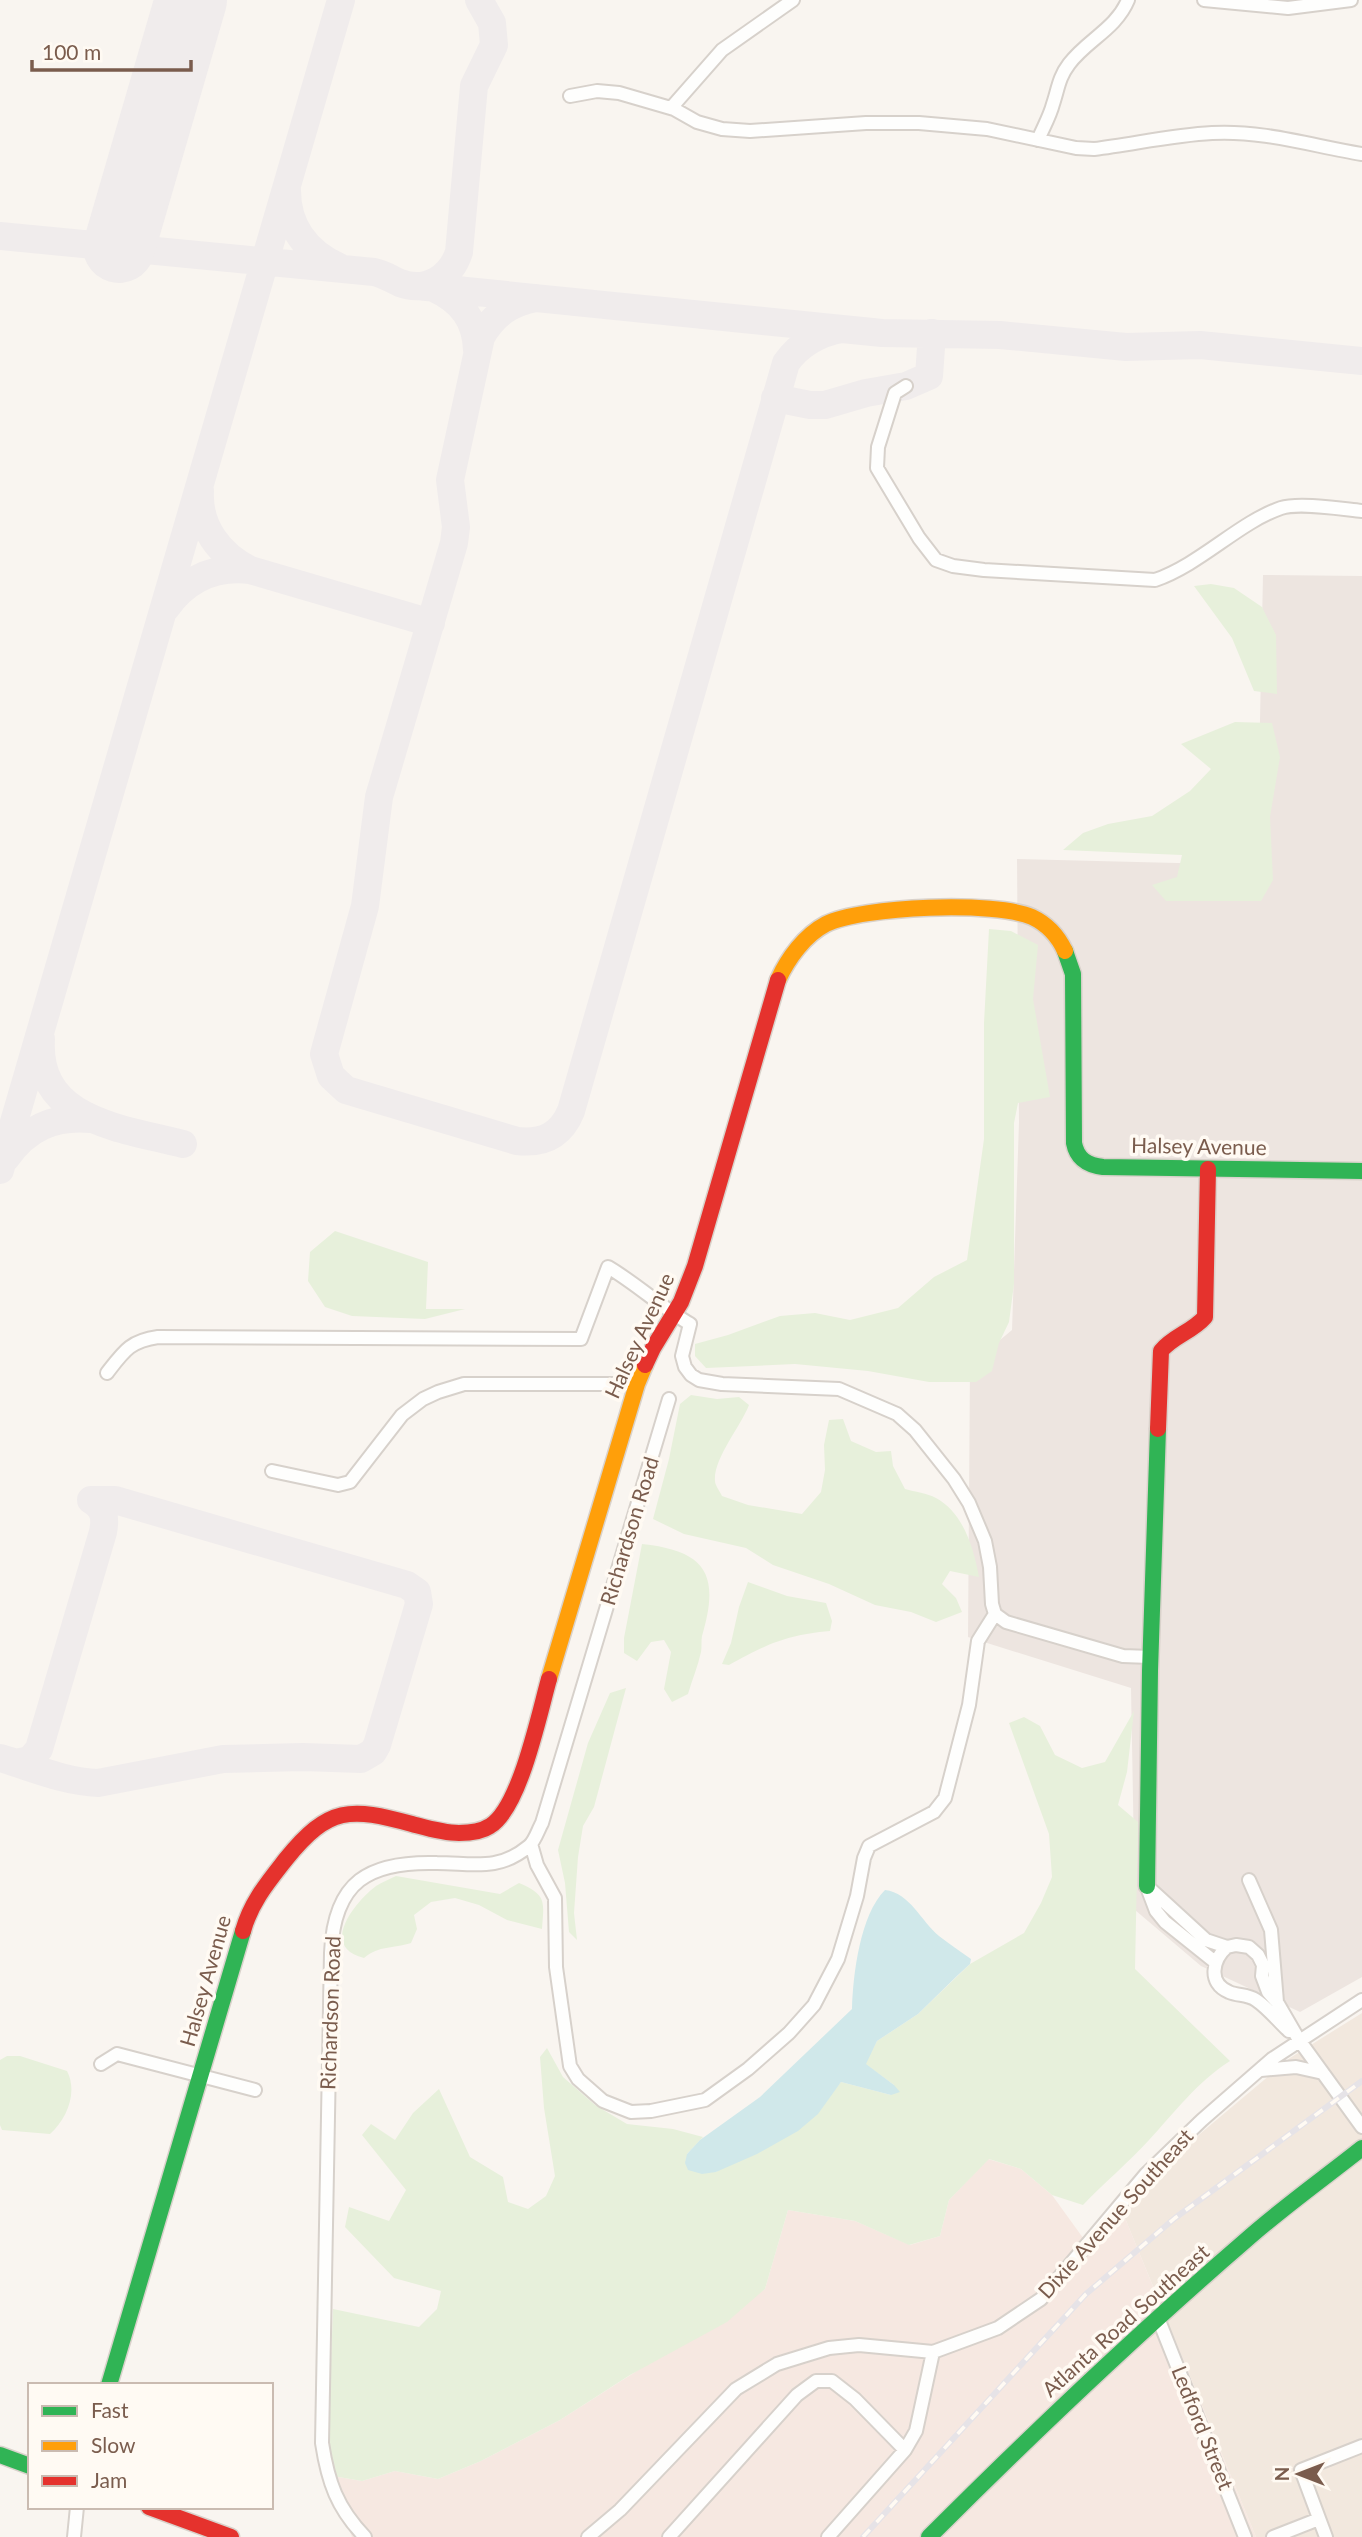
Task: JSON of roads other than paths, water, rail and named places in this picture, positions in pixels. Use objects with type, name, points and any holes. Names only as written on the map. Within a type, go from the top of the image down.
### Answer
[{"type":"street","points":[[671,108],[722,50],[793,0]]},
{"type":"street","points":[[1038,140],[1053,105],[1059,80],[1070,62],[1115,23],[1128,0]]},
{"type":"street","points":[[1204,0],[1288,8],[1350,0]]},
{"type":"street","points":[[570,96],[597,91],[619,93],[671,108],[696,122],[732,130],[919,123],[987,129],[1076,148],[1094,149],[1214,132],[1265,136],[1362,154]]},
{"type":"street","points":[[906,386],[895,393],[878,447],[877,468],[919,538],[936,560],[953,566],[1155,580],[1175,573],[1283,507],[1362,511]]},
{"type":"street","name":"Halsey Avenue","points":[[110,2383],[249,1909],[282,1863],[320,1824],[338,1814],[358,1812],[385,1816],[433,1830],[470,1834],[485,1828],[505,1812],[523,1769],[637,1384],[653,1348],[681,1302],[695,1266],[777,982],[789,958],[799,947],[825,924],[839,917],[857,914],[943,909],[1011,911],[1027,915],[1044,923],[1055,934],[1073,974],[1075,1154],[1089,1165],[1362,1171]]},
{"type":"street","points":[[1208,1168],[1205,1317],[1191,1332],[1166,1343],[1161,1351],[1150,1657],[1147,1886],[1156,1911],[1165,1922],[1215,1962]]},
{"type":"street","points":[[107,1373],[122,1353],[138,1340],[158,1337],[581,1339],[608,1267],[632,1281],[690,1324],[682,1356],[685,1367],[699,1380],[722,1384],[839,1389],[897,1414],[915,1430],[954,1479],[969,1503],[985,1541],[995,1614],[1006,1622],[1123,1656],[1150,1657]]},
{"type":"street","points":[[272,1471],[338,1485],[350,1482],[402,1415],[423,1399],[464,1384],[637,1384]]},
{"type":"street","name":"Richardson Road","points":[[365,2537],[352,2524],[330,2485],[322,2443],[331,1953],[334,1924],[345,1894],[353,1885],[376,1870],[400,1864],[468,1866],[499,1863],[531,1844],[542,1823],[669,1399]]},
{"type":"street","points":[[531,1844],[537,1865],[552,1888],[555,1898],[560,2007],[570,2066],[578,2079],[603,2101],[631,2112],[665,2109],[705,2100],[748,2069],[789,2033],[814,2005],[838,1959],[869,1846],[934,1812],[946,1798],[969,1705],[978,1641],[995,1614]]},
{"type":"street","points":[[1248,1881],[1271,1930],[1277,2002]]},
{"type":"street","points":[[1147,1886],[1206,1940],[1227,1947]]},
{"type":"street","points":[[1299,2040],[1255,2000],[1242,1994],[1230,1993],[1217,1981],[1213,1972],[1215,1962],[1227,1947],[1249,1947],[1258,1955],[1263,1965],[1262,1976],[1268,1992],[1362,2127]]},
{"type":"street","points":[[1242,1994],[1255,1987],[1262,1976]]},
{"type":"street","name":"Dixie Avenue Southeast","points":[[933,2352],[998,2328],[1041,2299],[1146,2174],[1202,2120],[1299,2040],[1362,2000]]},
{"type":"street","points":[[101,2064],[117,2054],[255,2090]]},
{"type":"street","points":[[1261,2070],[1296,2067],[1323,2073]]},
{"type":"street","name":"Atlanta Road Southeast","points":[[929,2537],[1021,2445],[1247,2239],[1362,2148]]},
{"type":"street","name":"Ledford Street","points":[[1158,2319],[1245,2537]]},
{"type":"street","points":[[588,2537],[620,2510],[736,2389],[777,2364],[829,2348],[859,2345],[933,2352],[916,2431],[905,2450],[828,2537]]},
{"type":"street","points":[[669,2537],[797,2395],[816,2381],[832,2381],[840,2387],[905,2450]]},
{"type":"street","points":[[1326,2537],[1301,2470],[1362,2446]]},
{"type":"street","points":[[0,2455],[28,2465]]},
{"type":"street","points":[[74,2537],[77,2509]]},
{"type":"street","points":[[154,2509],[231,2537]]},
{"type":"street","points":[[1273,2537],[1319,2519]]},
{"type":"water","points":[[885,1890],[901,1896],[939,1936],[971,1959],[970,1964],[918,2014],[877,2041],[866,2064],[900,2092],[891,2095],[841,2082],[818,2114],[798,2131],[757,2154],[716,2172],[702,2174],[688,2170],[685,2163],[687,2154],[700,2140],[760,2097],[852,2009],[856,1963],[864,1930],[869,1914]]},
{"type":"railway","points":[[863,2537],[1086,2294],[1175,2218],[1362,2081]]}]
